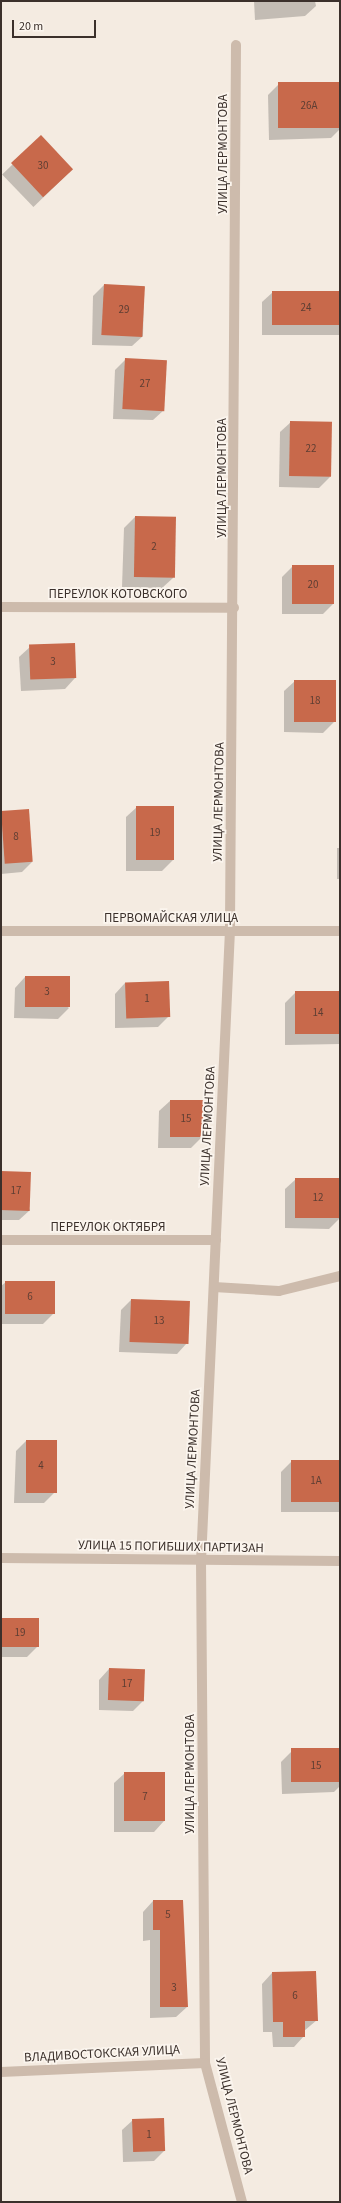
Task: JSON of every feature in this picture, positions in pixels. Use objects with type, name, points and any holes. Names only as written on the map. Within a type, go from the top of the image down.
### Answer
[{"type":"street","name":"УЛИЦА ЛЕРМОНТОВА","points":[[236,45],[234,608],[230,930],[201,1561],[205,2063],[242,2202]]},
{"type":"street","name":"ПЕРЕУЛОК КОТОВСКОГО","points":[[1,607],[234,608]]},
{"type":"street","name":"ПЕРВОМАЙСКАЯ УЛИЦА","points":[[1,931],[230,930],[340,932]]},
{"type":"street","name":"ПЕРЕУЛОК ОКТЯБРЯ","points":[[1,1240],[216,1240]]},
{"type":"street","points":[[214,1287],[280,1291],[340,1276]]},
{"type":"street","name":"УЛИЦА 15 ПОГИБШИХ ПАРТИЗАН","points":[[1,1558],[201,1561],[340,1561]]},
{"type":"street","name":"ВЛАДИВОСТОКСКАЯ УЛИЦА","points":[[1,2072],[205,2063]]},
{"type":"building","points":[[278,82],[340,82],[340,128],[278,128]]},
{"type":"building","points":[[41,135],[73,169],[43,197],[11,163]]},
{"type":"building","points":[[104,284],[145,286],[142,337],[101,335]]},
{"type":"building","points":[[272,291],[340,291],[340,325],[272,325]]},
{"type":"building","points":[[125,358],[167,360],[164,411],[122,409]]},
{"type":"building","points":[[290,421],[332,422],[331,477],[289,476]]},
{"type":"building","points":[[135,516],[176,517],[175,578],[134,577]]},
{"type":"building","points":[[292,565],[334,565],[334,604],[292,604]]},
{"type":"building","points":[[75,643],[76,678],[30,680],[29,645]]},
{"type":"building","points":[[294,680],[336,680],[336,722],[294,722]]},
{"type":"building","points":[[136,806],[174,806],[174,860],[136,860]]},
{"type":"building","points":[[29,809],[33,862],[5,864],[1,811]]},
{"type":"building","points":[[25,976],[70,976],[70,1007],[25,1007]]},
{"type":"building","points":[[169,981],[170,1017],[126,1019],[125,983]]},
{"type":"building","points":[[295,991],[340,991],[340,1034],[295,1034]]},
{"type":"building","points":[[170,1100],[203,1100],[203,1137],[170,1137]]},
{"type":"building","points":[[1,1171],[31,1172],[30,1211],[1,1210]]},
{"type":"building","points":[[295,1178],[340,1178],[340,1218],[295,1218]]},
{"type":"building","points":[[5,1281],[55,1281],[55,1314],[5,1314]]},
{"type":"building","points":[[131,1299],[190,1301],[188,1344],[129,1342]]},
{"type":"building","points":[[26,1440],[57,1440],[57,1493],[26,1493]]},
{"type":"building","points":[[291,1460],[340,1460],[340,1502],[291,1502]]},
{"type":"building","points":[[1,1618],[39,1618],[39,1647],[1,1647]]},
{"type":"building","points":[[109,1668],[145,1669],[144,1701],[108,1700]]},
{"type":"building","points":[[291,1748],[340,1748],[340,1782],[291,1782]]},
{"type":"building","points":[[124,1772],[165,1772],[165,1821],[124,1821]]},
{"type":"building","points":[[153,1900],[183,1900],[188,2007],[160,2007],[160,1930],[153,1930]]},
{"type":"building","points":[[316,1971],[318,2021],[305,2021],[305,2037],[283,2037],[283,2022],[273,2022],[272,1972]]},
{"type":"building","points":[[164,2118],[165,2151],[133,2152],[132,2119]]}]
